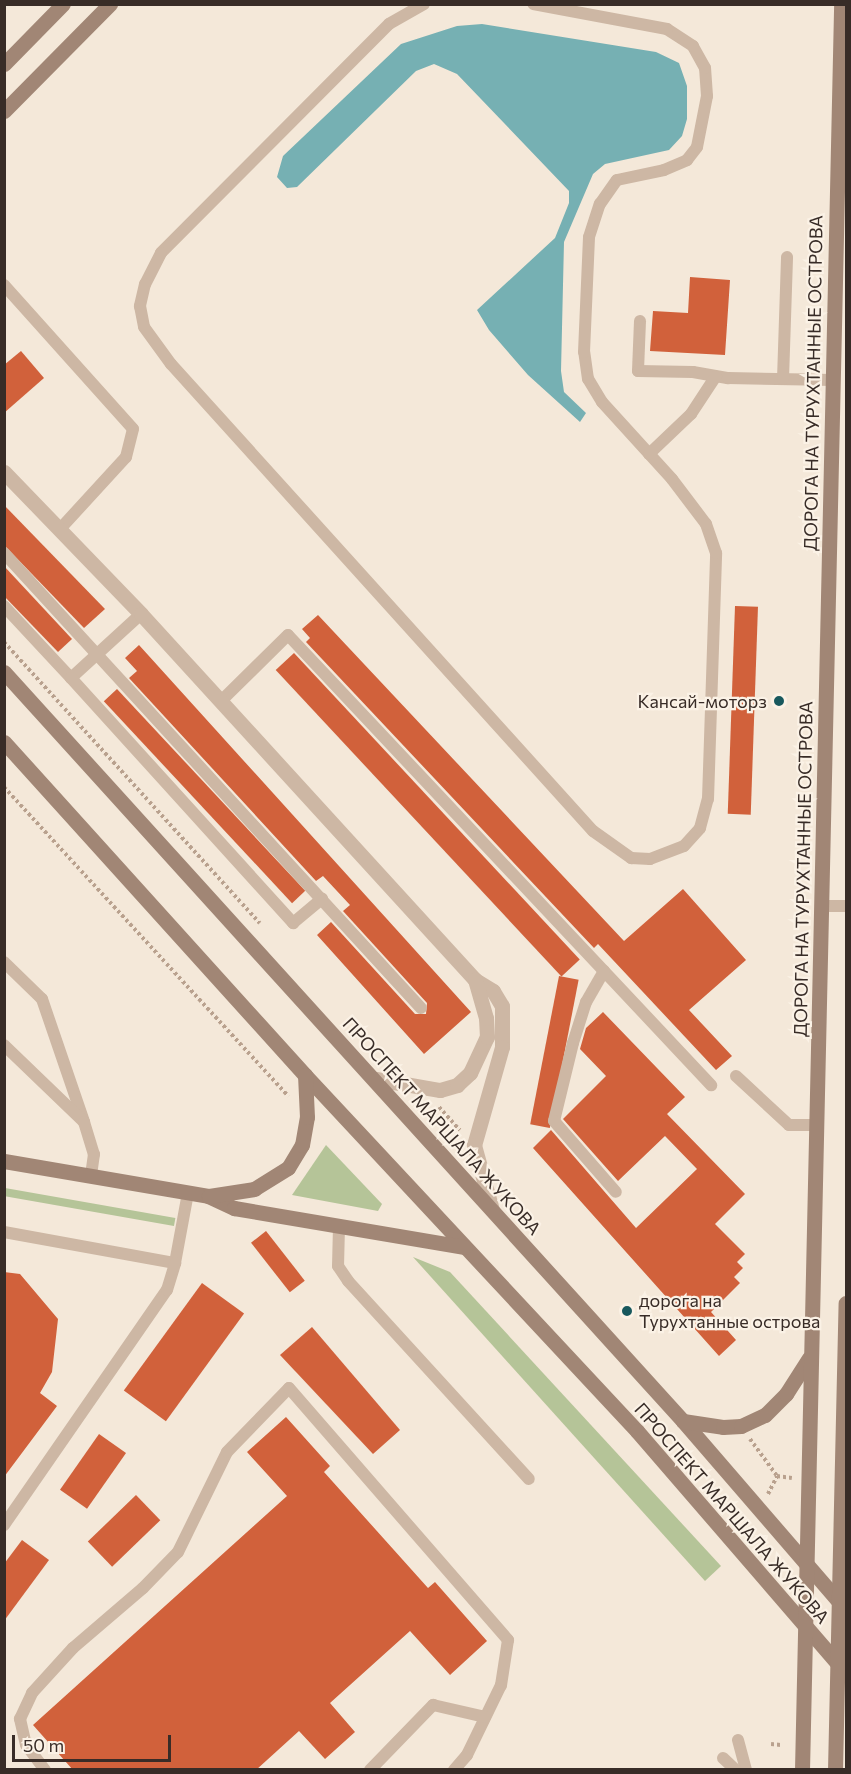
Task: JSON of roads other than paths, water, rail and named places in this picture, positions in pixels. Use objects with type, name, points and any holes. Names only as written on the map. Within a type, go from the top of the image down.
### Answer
[{"type":"street","points":[[4,64],[63,4]]},
{"type":"street","points":[[4,111],[110,4]]},
{"type":"street","name":"ДОРОГА НА ТУРУХТАННЫЕ ОСТРОВА","points":[[801,1770],[841,4]]},
{"type":"street","points":[[4,472],[141,614],[475,980],[493,991],[502,1006],[504,1023],[502,1047],[474,1145],[492,1210]]},
{"type":"street","name":"ПРОСПЕКТ МАРШАЛА ЖУКОВА","points":[[4,672],[376,1079],[683,1421],[843,1606]]},
{"type":"street","name":"ПРОСПЕКТ МАРШАЛА ЖУКОВА","points":[[4,742],[305,1076],[637,1431],[842,1669]]},
{"type":"street","points":[[376,1079],[440,1090],[457,1085],[470,1073],[487,1037],[486,1018],[475,980]]},
{"type":"street","points":[[208,1196],[254,1189],[288,1168],[302,1145],[307,1117],[305,1076]]},
{"type":"street","points":[[4,1161],[208,1196],[234,1208],[465,1247]]},
{"type":"street","points":[[835,1770],[842,1669],[846,1303]]},
{"type":"street","points":[[683,1421],[723,1427],[741,1426],[765,1414],[786,1394],[810,1355]]},
{"type":"lane","points":[[424,4],[389,24],[161,253],[145,284],[140,306],[144,327],[171,364],[593,831],[631,858],[650,859],[684,846],[700,828],[708,799],[716,553],[706,524],[649,454],[602,402],[588,379],[584,352],[589,237],[600,204],[617,180],[664,170],[687,160],[697,147],[707,96],[705,68],[693,46],[667,29],[533,4]]},
{"type":"lane","points":[[783,379],[787,257]]},
{"type":"lane","points":[[4,285],[133,429],[126,457],[60,529]]},
{"type":"lane","points":[[640,321],[638,371],[833,380]]},
{"type":"lane","points":[[649,454],[691,414],[716,376]]},
{"type":"lane","points":[[4,553],[421,1008]]},
{"type":"lane","points":[[4,606],[293,923],[322,899]]},
{"type":"lane","points":[[70,678],[141,614]]},
{"type":"lane","points":[[221,701],[288,635],[711,1085]]},
{"type":"lane","points":[[822,906],[846,906]]},
{"type":"lane","points":[[4,962],[42,999],[94,1154],[91,1176]]},
{"type":"lane","points":[[604,971],[586,1002],[554,1120],[616,1192]]},
{"type":"lane","points":[[4,1045],[84,1122]]},
{"type":"lane","points":[[736,1076],[789,1125],[817,1125]]},
{"type":"lane","points":[[4,1525],[167,1290],[176,1263],[188,1193]]},
{"type":"lane","points":[[339,1226],[338,1266],[348,1281],[528,1479]]},
{"type":"lane","points":[[4,1232],[176,1263]]},
{"type":"lane","points":[[45,1770],[26,1745],[20,1719],[32,1693],[74,1648],[143,1588],[178,1552],[227,1452],[289,1388],[508,1640],[501,1685],[467,1755],[454,1770]]},
{"type":"lane","points":[[370,1770],[433,1705],[485,1717]]},
{"type":"lane","points":[[738,1740],[746,1770]]},
{"type":"lane","points":[[723,1758],[736,1770]]},
{"type":"water","points":[[482,24],[656,52],[679,63],[687,86],[687,119],[682,136],[669,150],[605,164],[593,174],[564,242],[561,371],[564,392],[586,413],[580,422],[528,375],[489,330],[477,310],[555,238],[569,203],[569,191],[457,74],[434,64],[416,71],[297,187],[287,188],[277,177],[283,156],[401,44],[457,26]]},
{"type":"place","name":"Кансай-моторз","points":[[779,701]]},
{"type":"place","name":"дорога на Турухтанные острова","points":[[627,1311]]}]
